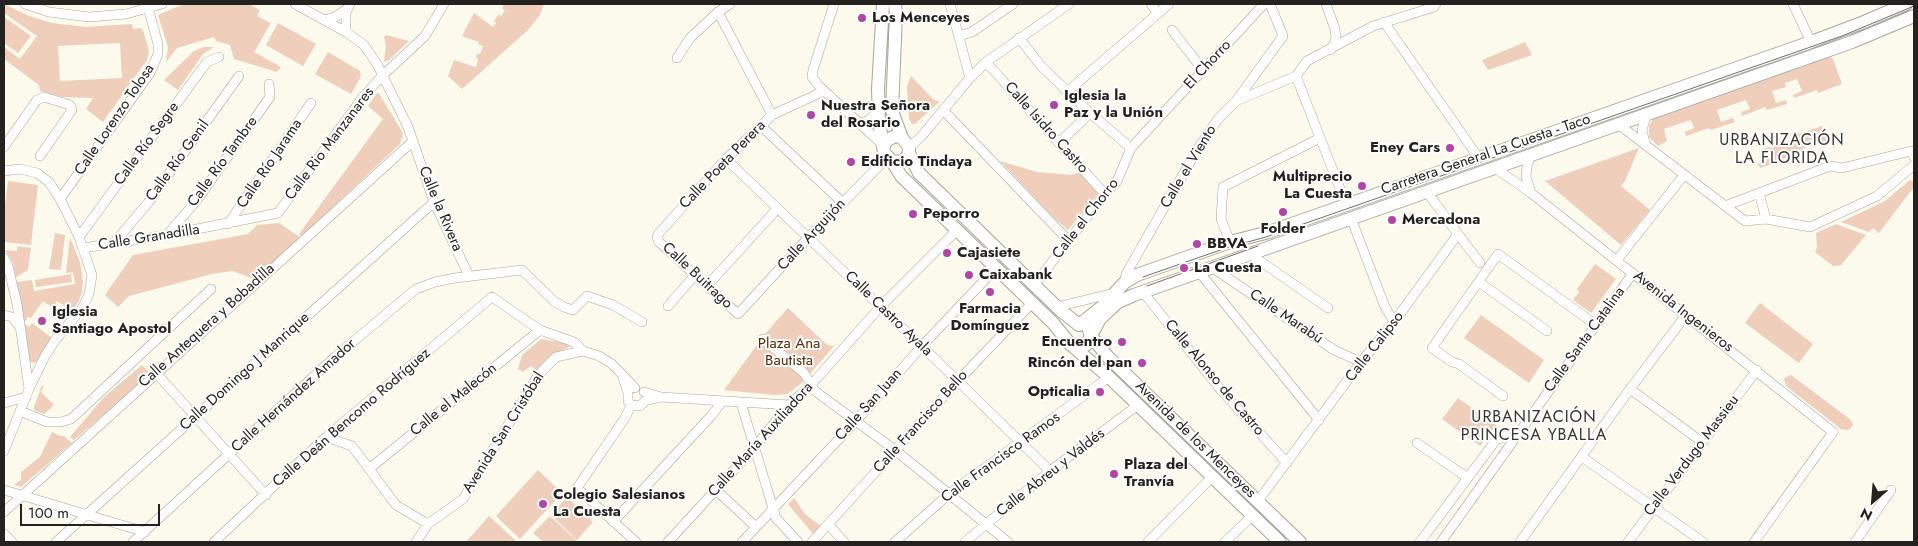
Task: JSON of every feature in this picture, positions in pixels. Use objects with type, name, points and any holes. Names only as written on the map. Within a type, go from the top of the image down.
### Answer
[{"type":"main road","name":"Avenida de los Menceyes","points":[[883,4],[878,111],[888,155],[901,176],[1280,542]]},
{"type":"main road","points":[[895,4],[892,111],[919,173],[1057,307],[1079,325],[1086,327],[1091,336],[1086,345],[1072,343],[1069,330],[1079,325]]},
{"type":"main road","name":"Carretera General La Cuesta - Taco","points":[[1079,325],[1137,275],[1230,242],[1270,232],[1811,42],[1906,4]]},
{"type":"main road","name":"Carretera General La Cuesta - Taco","points":[[1091,336],[1100,319],[1107,311],[1118,302],[1138,294],[1846,44],[1914,16]]},
{"type":"main road","points":[[891,138],[907,146],[905,159],[900,162],[888,155],[891,138]]},
{"type":"main road","points":[[1121,287],[1138,294]]},
{"type":"main road","name":"Avenida de los Menceyes","points":[[1091,336],[1108,357],[1300,542]]},
{"type":"street","points":[[25,4],[89,17],[126,14],[147,6],[162,4]]},
{"type":"street","name":"Calle la Rivera","points":[[295,4],[346,32],[364,45],[377,64],[408,127],[434,202],[469,276]]},
{"type":"street","name":"Calle Rio Manzanares","points":[[278,213],[358,104],[382,76],[425,36],[444,4]]},
{"type":"street","points":[[677,58],[690,38],[718,12],[730,4]]},
{"type":"street","points":[[834,4],[812,77],[888,155]]},
{"type":"street","points":[[959,36],[972,32],[1013,4]]},
{"type":"street","points":[[907,146],[920,138],[970,78],[986,62],[1069,4]]},
{"type":"street","points":[[1150,4],[1158,13]]},
{"type":"street","points":[[1068,91],[1169,4]]},
{"type":"street","name":"El Chorro","points":[[1131,148],[1264,4]]},
{"type":"street","name":"Calle el Viento","points":[[1121,287],[1126,274],[1197,150],[1218,119],[1236,101],[1283,36],[1270,4]]},
{"type":"street","points":[[1236,101],[1296,76],[1307,61],[1384,22],[1434,7],[1436,4]]},
{"type":"street","points":[[1793,4],[1811,42]]},
{"type":"street","points":[[952,5],[970,78]]},
{"type":"street","points":[[1328,5],[1336,29],[1336,38],[1331,50]]},
{"type":"street","name":"Calle Lorenzo Tolosa","points":[[60,198],[150,73],[158,54],[158,44],[147,6]]},
{"type":"street","points":[[324,20],[336,17],[349,6]]},
{"type":"street","points":[[346,32],[349,6]]},
{"type":"street","points":[[718,12],[772,115]]},
{"type":"street","points":[[1384,22],[1478,158]]},
{"type":"street","points":[[1336,29],[1353,38]]},
{"type":"street","points":[[1172,30],[1203,70]]},
{"type":"street","points":[[1019,38],[1042,67],[1090,113],[1131,148]]},
{"type":"street","name":"Calle Río Segre","points":[[79,236],[207,62],[219,57]]},
{"type":"street","name":"Calle Isidro Castro","points":[[986,62],[1105,194]]},
{"type":"street","name":"Calle Río Genil","points":[[113,244],[148,203],[239,76]]},
{"type":"street","points":[[1296,76],[1346,204]]},
{"type":"street","name":"Calle Río Tambre","points":[[167,235],[197,200],[270,97],[269,84]]},
{"type":"street","name":"Calle Poeta Perera","points":[[657,237],[726,159],[772,115],[824,91]]},
{"type":"street","points":[[4,147],[37,100],[44,97],[70,105],[72,110],[40,156]]},
{"type":"street","name":"Calle Río Jarama","points":[[228,224],[311,103]]},
{"type":"street","points":[[859,124],[869,120],[878,111]]},
{"type":"street","points":[[944,111],[1069,241]]},
{"type":"street","points":[[1060,142],[1090,113]]},
{"type":"street","points":[[1645,143],[1642,130],[1646,115]]},
{"type":"street","points":[[1618,124],[1745,221],[1766,220],[1810,227],[1877,196],[1914,165]]},
{"type":"street","points":[[761,126],[843,202]]},
{"type":"street","points":[[1230,242],[1221,219],[1223,187],[1320,138]]},
{"type":"street","name":"Calle Antequera y Bobadilla","points":[[4,512],[20,495],[412,142]]},
{"type":"street","name":"Calle el Chorro","points":[[1034,285],[1117,181],[1131,148]]},
{"type":"street","points":[[1726,206],[1830,166],[1842,168],[1911,152],[1914,157]]},
{"type":"street","name":"Calle Arguijón","points":[[738,314],[888,155]]},
{"type":"street","points":[[1531,155],[1526,177],[1531,193]]},
{"type":"street","name":"Calle Castro Ayala","points":[[726,159],[777,210],[958,380],[1050,471]]},
{"type":"street","name":"Avenida Ingenieros","points":[[1495,168],[1531,193],[1834,432],[1754,542]]},
{"type":"street","name":"Calle Granadilla","points":[[4,171],[20,169],[37,173],[49,182],[60,198],[83,248],[167,235],[278,213]]},
{"type":"street","points":[[1617,260],[1684,175]]},
{"type":"street","points":[[1426,191],[1480,263]]},
{"type":"street","points":[[1759,194],[1766,220]]},
{"type":"street","name":"Calle Domingo J Manrique","points":[[56,542],[434,202]]},
{"type":"street","points":[[707,286],[777,210]]},
{"type":"street","points":[[1351,218],[1385,307],[1394,322]]},
{"type":"street","name":"Calle María Auxiliadora","points":[[668,542],[881,306],[957,230]]},
{"type":"street","name":"Calle Calipso","points":[[1258,501],[1361,362],[1394,322],[1458,234]]},
{"type":"street","name":"Calle Buitrago","points":[[657,237],[660,242],[738,314]]},
{"type":"street","points":[[4,448],[28,393],[56,339],[83,307],[89,294],[92,275],[83,248]]},
{"type":"street","points":[[1250,254],[1328,308]]},
{"type":"street","points":[[1503,396],[1459,364],[1452,362],[1432,348],[1498,254],[1596,325]]},
{"type":"street","points":[[4,258],[8,266],[17,304],[28,393]]},
{"type":"street","name":"Calle San Juan","points":[[742,542],[996,268]]},
{"type":"street","name":"Calle Marabú","points":[[1213,268],[1334,350],[1361,362]]},
{"type":"street","name":"Calle Hernández Amador","points":[[134,542],[336,356],[416,289],[435,282],[522,270],[555,302],[564,308],[573,310],[587,296],[613,305],[642,322]]},
{"type":"street","points":[[1200,273],[1319,420]]},
{"type":"street","name":"Calle Santa Catalina","points":[[1441,542],[1633,273]]},
{"type":"street","points":[[668,306],[696,275]]},
{"type":"street","points":[[1479,282],[1547,331]]},
{"type":"street","points":[[1057,307],[1121,287]]},
{"type":"street","points":[[20,411],[47,422],[61,422],[71,419],[211,289]]},
{"type":"street","name":"Calle Alonso de Castro","points":[[1138,294],[1287,463]]},
{"type":"street","name":"Calle Deán Bencomo Rodríguez","points":[[214,542],[326,437],[492,297],[540,330]]},
{"type":"street","name":"Calle Francisco Bello","points":[[812,542],[958,380],[1032,303]]},
{"type":"street","points":[[4,315],[12,317],[19,326]]},
{"type":"street","points":[[1520,542],[1630,389],[1686,315]]},
{"type":"street","points":[[540,330],[574,342],[583,350],[599,356],[612,364],[638,394],[640,406],[631,406]]},
{"type":"street","name":"Calle el Malecón","points":[[369,469],[540,330]]},
{"type":"street","points":[[763,339],[804,372],[815,391],[895,450],[1008,542]]},
{"type":"street","name":"Avenida San Cristóbal","points":[[428,524],[463,499],[539,374],[556,357],[583,350]]},
{"type":"street","name":"Calle Verdugo Massieu","points":[[1628,542],[1757,370]]},
{"type":"street","points":[[156,372],[266,495]]},
{"type":"street","name":"Calle Francisco Ramos","points":[[895,542],[949,494],[1109,377]]},
{"type":"street","points":[[1630,389],[1702,442]]},
{"type":"street","points":[[4,403],[28,393]]},
{"type":"street","points":[[631,406],[628,401],[638,394],[722,402],[790,405]]},
{"type":"street","points":[[613,522],[712,416],[722,402]]},
{"type":"street","points":[[740,403],[776,518],[798,542]]},
{"type":"street","name":"Calle Abreu y Valdés","points":[[965,542],[1050,471],[1138,405]]},
{"type":"street","points":[[631,406],[625,418],[577,488],[636,542]]},
{"type":"street","points":[[4,435],[15,423]]},
{"type":"street","points":[[1420,542],[1496,440],[1520,431]]},
{"type":"street","points":[[326,437],[352,446],[396,505],[428,524],[416,542]]},
{"type":"street","points":[[1502,438],[1506,442],[1508,449]]},
{"type":"street","points":[[1417,443],[1468,478]]},
{"type":"street","points":[[1582,457],[1703,542]]},
{"type":"street","points":[[1148,542],[1212,477]]},
{"type":"street","points":[[4,490],[144,532]]},
{"type":"street","points":[[716,490],[756,527]]},
{"type":"street","points":[[1855,542],[1891,490]]},
{"type":"street","points":[[1226,542],[1252,516]]},
{"type":"street","points":[[829,525],[844,542]]},
{"type":"street","points":[[4,534],[12,542]]},
{"type":"green space","points":[[4,4],[29,16],[52,23],[86,27],[132,24],[133,29],[140,28],[143,30],[149,51],[147,60],[103,122],[86,109],[93,98],[63,97],[40,91],[39,85],[4,59],[4,47],[20,59],[37,36],[4,13]],"holes":[[[120,43],[122,78],[60,81],[58,46]]]},
{"type":"green space","points":[[184,4],[249,4],[260,10],[257,16],[271,23],[254,52],[281,67],[277,72],[234,59],[230,45],[216,41],[214,37],[177,48],[166,62],[168,47],[158,15]]},
{"type":"green space","points":[[504,4],[544,4],[540,15],[528,30],[462,89],[448,76],[454,60],[476,67],[477,53],[480,54],[483,46],[478,44],[479,42],[462,36],[474,13],[493,27],[496,23],[494,21],[499,14],[501,16],[505,11],[502,8]]},
{"type":"green space","points":[[4,17],[31,36],[18,53],[4,43]]},
{"type":"green space","points":[[278,23],[316,44],[303,66],[266,45]]},
{"type":"green space","points":[[386,35],[409,41],[388,61],[384,61],[386,45],[384,37]]},
{"type":"green space","points":[[1525,42],[1532,55],[1488,70],[1482,60]]},
{"type":"green space","points":[[204,47],[214,47],[203,54],[178,90],[164,80],[194,51]]},
{"type":"green space","points":[[328,52],[360,71],[361,76],[351,94],[315,74]]},
{"type":"green space","points":[[1828,56],[1833,59],[1842,84],[1818,93],[1817,90],[1794,98],[1793,95],[1802,91],[1797,79],[1785,83],[1786,87],[1772,91],[1776,103],[1786,100],[1787,104],[1767,110],[1765,107],[1742,116],[1741,112],[1750,109],[1746,100],[1717,110],[1721,122],[1733,118],[1735,122],[1686,136],[1685,132],[1694,128],[1691,120],[1664,129],[1667,141],[1658,146],[1649,137],[1649,125],[1653,119]]},
{"type":"green space","points":[[911,76],[933,99],[940,101],[915,124],[912,124],[909,119],[907,86]]},
{"type":"green space","points":[[378,92],[403,133],[400,144],[302,236],[299,234],[383,119],[368,106]]},
{"type":"green space","points":[[1822,126],[1827,141],[1804,148],[1777,162],[1760,168],[1758,164],[1767,161],[1763,149],[1794,140],[1793,136]]},
{"type":"green space","points":[[1639,148],[1621,186],[1650,210],[1621,245],[1545,181]]},
{"type":"green space","points":[[1000,161],[1037,172],[1072,175],[1080,172],[1098,194],[1068,230],[1054,218]]},
{"type":"green space","points":[[1910,180],[1914,182],[1914,187],[1879,233],[1873,228],[1869,232],[1841,222],[1885,201]]},
{"type":"green space","points":[[8,181],[38,185],[31,245],[4,242],[4,214]]},
{"type":"green space","points":[[279,223],[301,238],[254,279],[233,271],[212,274],[129,296],[118,307],[105,295],[133,255],[248,234],[257,225]]},
{"type":"green space","points":[[1836,224],[1866,235],[1841,265],[1833,266],[1815,252],[1817,247],[1816,233]]},
{"type":"green space","points":[[55,233],[65,235],[61,270],[49,269]]},
{"type":"green space","points":[[70,238],[80,262],[83,282],[79,301],[73,310],[56,301],[55,309],[43,301],[31,318],[28,317],[24,323],[29,327],[32,323],[52,338],[37,361],[34,363],[30,362],[16,282],[32,280],[34,291],[75,284],[73,272],[66,273]]},
{"type":"green space","points":[[17,246],[31,248],[28,270],[16,277],[13,263],[5,250],[17,251]]},
{"type":"green space","points":[[1595,264],[1616,279],[1591,313],[1573,300],[1579,292],[1577,289]]},
{"type":"green space","points":[[71,274],[72,282],[36,287],[35,280]]},
{"type":"green space","points":[[1760,303],[1813,344],[1799,363],[1745,323]]},
{"type":"green space","name":"Plaza Ana Bautista","points":[[788,308],[827,345],[834,346],[802,383],[787,394],[775,395],[724,390],[765,334]]},
{"type":"green space","points":[[1481,315],[1544,360],[1529,383],[1464,338]]},
{"type":"green space","points":[[541,339],[571,344],[571,346],[550,356],[536,370],[531,366],[523,372],[518,369],[522,355]]},
{"type":"green space","points":[[142,365],[151,374],[74,440],[70,437],[104,397]]},
{"type":"green space","points":[[1791,375],[1851,420],[1853,425],[1851,428],[1847,430],[1841,429],[1786,386],[1784,378]]},
{"type":"green space","points":[[42,385],[44,386],[41,392],[54,405],[44,414],[34,410]]},
{"type":"green space","points":[[1458,398],[1497,426],[1480,446],[1442,419]]},
{"type":"green space","points":[[52,432],[64,436],[72,443],[21,487],[14,485],[21,480],[21,472],[40,457]]},
{"type":"green space","points":[[538,470],[562,493],[520,539],[496,516]]},
{"type":"green space","points":[[567,497],[593,522],[577,540],[551,515]]},
{"type":"green space","points":[[794,498],[805,514],[822,527],[814,535],[788,504]]},
{"type":"green space","points":[[489,516],[517,542],[466,542]]},
{"type":"green space","points":[[550,516],[576,540],[575,542],[543,542],[533,533]]},
{"type":"tram line","points":[[1143,277],[1229,247],[1266,237],[1842,36],[1914,6]]},
{"type":"tram line","points":[[1147,286],[1258,246]]},
{"type":"place","name":"Los Menceyes","points":[[862,18]]},
{"type":"place","name":"Iglesia la Paz y la Unión","points":[[1054,105]]},
{"type":"place","name":"Nuestra Señora del Rosario","points":[[811,115]]},
{"type":"place","name":"Eney Cars","points":[[1450,148]]},
{"type":"place","name":"Edificio Tindaya","points":[[851,162]]},
{"type":"place","name":"Multiprecio La Cuesta","points":[[1362,186]]},
{"type":"place","name":"Folder","points":[[1283,212]]},
{"type":"place","name":"Peporro","points":[[913,214]]},
{"type":"place","name":"Mercadona","points":[[1392,220]]},
{"type":"place","name":"BBVA","points":[[1197,244]]},
{"type":"place","name":"Cajasiete","points":[[947,253]]},
{"type":"place","name":"La Cuesta","points":[[1184,268]]},
{"type":"place","name":"Caixabank","points":[[969,275]]},
{"type":"place","name":"Farmacia Domínguez","points":[[990,292]]},
{"type":"place","name":"Iglesia Santiago Apostol","points":[[42,321]]},
{"type":"place","name":"Encuentro","points":[[1122,342]]},
{"type":"place","name":"Rincón del pan","points":[[1142,363]]},
{"type":"place","name":"Opticalia","points":[[1100,392]]},
{"type":"place","name":"Plaza del Tranvía","points":[[1114,474]]},
{"type":"place","name":"Colegio Salesianos La Cuesta","points":[[543,504]]},
{"type":"district","name":"URBANIZACIÓN LA FLORIDA","points":[[1782,150]]},
{"type":"district","name":"URBANIZACIÓN PRINCESA YBALLA","points":[[1534,427]]}]
